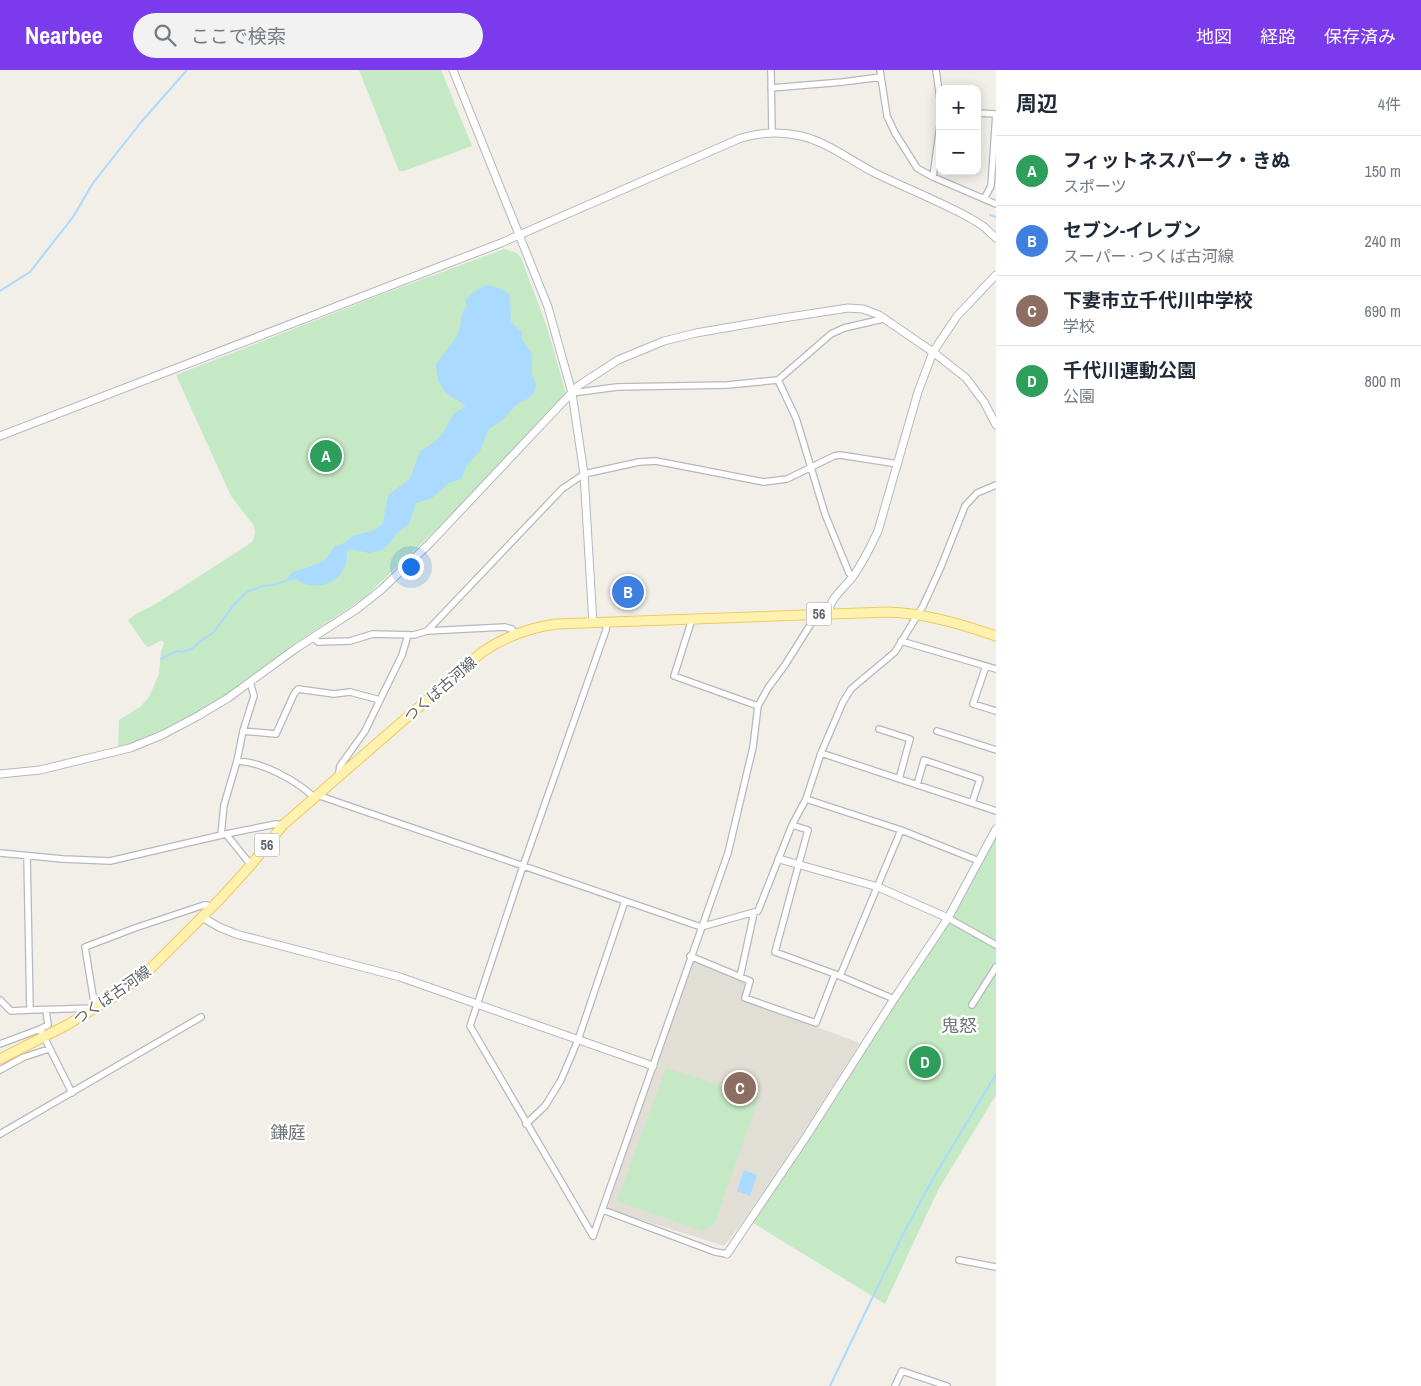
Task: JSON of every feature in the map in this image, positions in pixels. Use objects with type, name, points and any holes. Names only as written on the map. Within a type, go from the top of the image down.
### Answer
[{"type":"main road","name":"つくば古河線","points":[[0,1059],[42,1033],[96,1008],[149,970],[211,908],[283,825],[481,653],[515,634],[545,626],[592,622],[886,612],[917,615],[996,636]]},
{"type":"street","points":[[453,70],[520,234],[561,347],[572,393],[584,474],[592,622]]},
{"type":"street","points":[[770,70],[772,132]]},
{"type":"street","points":[[880,70],[887,116],[895,133],[917,168],[933,177],[996,204]]},
{"type":"street","points":[[936,70],[938,85]]},
{"type":"street","points":[[771,88],[881,77]]},
{"type":"street","points":[[981,113],[996,114],[991,186],[984,199]]},
{"type":"street","points":[[933,177],[939,130]]},
{"type":"street","points":[[0,436],[250,341],[520,234],[741,138],[755,134],[772,132],[815,140],[874,173],[963,214],[983,226],[996,238]]},
{"type":"street","points":[[828,613],[830,604],[853,576],[878,531],[918,392],[933,352],[957,316],[996,274]]},
{"type":"street","points":[[0,774],[40,770],[130,748],[198,716],[250,682],[313,637],[357,609],[381,590],[430,543],[578,386],[602,369],[638,350],[696,333],[848,308],[863,310],[884,318],[933,352],[969,382],[993,410],[996,425]]},
{"type":"street","points":[[572,393],[624,387],[727,385],[778,380],[831,334],[844,328],[884,318]]},
{"type":"street","points":[[778,380],[796,418],[830,528],[849,573],[853,576]]},
{"type":"street","points":[[427,631],[562,489],[584,474],[639,462],[656,461],[764,482],[786,479],[834,456],[840,455],[898,464]]},
{"type":"street","points":[[238,761],[260,764],[316,796],[701,927],[754,913],[758,911],[792,825],[806,799],[821,753],[843,702],[851,689],[894,652],[923,606],[940,569],[963,509],[969,499],[977,493],[996,485]]},
{"type":"street","points":[[607,622],[470,1026],[593,1236],[690,956],[728,853],[751,756],[758,706],[817,614]]},
{"type":"street","points":[[692,619],[674,676],[758,706]]},
{"type":"street","points":[[313,637],[316,641],[322,642],[350,641],[373,634],[408,635],[427,631],[505,627],[512,629],[515,634]]},
{"type":"street","points":[[338,778],[340,766],[365,731],[402,655],[408,635]]},
{"type":"street","points":[[901,641],[996,669]]},
{"type":"street","points":[[986,666],[973,704],[996,711]]},
{"type":"street","points":[[250,682],[254,696],[243,731],[238,761],[224,805],[224,834],[251,864]]},
{"type":"street","points":[[243,731],[276,734],[298,689],[334,694],[350,692],[380,700]]},
{"type":"street","points":[[879,729],[910,739],[899,779]]},
{"type":"street","points":[[937,732],[996,750]]},
{"type":"street","points":[[821,753],[996,811]]},
{"type":"street","points":[[917,785],[924,760],[980,779],[972,803]]},
{"type":"street","points":[[806,799],[901,830],[979,861]]},
{"type":"street","points":[[0,854],[110,861],[224,834],[276,824],[283,825]]},
{"type":"street","points":[[792,825],[808,830],[775,952],[838,975],[894,999]]},
{"type":"street","points":[[603,1210],[716,1252],[727,1254],[806,1137],[948,918],[996,829]]},
{"type":"street","points":[[690,956],[750,981],[745,998],[816,1023],[878,887],[901,830]]},
{"type":"street","points":[[27,856],[30,1010]]},
{"type":"street","points":[[778,859],[878,887],[948,918],[996,945]]},
{"type":"street","points":[[526,1124],[545,1106],[561,1080],[578,1040],[625,901]]},
{"type":"street","points":[[0,1000],[11,1011],[96,1008],[85,947],[204,905],[211,908]]},
{"type":"street","points":[[740,977],[754,913]]},
{"type":"street","points":[[202,917],[236,934],[400,977],[653,1066]]},
{"type":"street","points":[[972,1005],[996,967]]},
{"type":"street","points":[[0,1044],[42,1033],[48,1025],[46,1010]]},
{"type":"street","points":[[0,1134],[201,1017]]},
{"type":"street","points":[[42,1033],[72,1093]]},
{"type":"street","points":[[0,1070],[24,1057],[49,1049]]},
{"type":"street","points":[[959,1260],[996,1267]]},
{"type":"street","points":[[895,1386],[902,1371],[947,1386]]},
{"type":"shaded area","points":[[695,962],[748,983],[743,1000],[860,1043],[803,1133],[724,1246],[607,1209],[691,963]]},
{"type":"green space","points":[[359,70],[441,70],[472,146],[404,171],[399,171]]},
{"type":"green space","points":[[504,249],[517,253],[521,258],[547,327],[566,394],[456,511],[364,598],[291,646],[224,697],[162,730],[133,743],[118,747],[119,720],[140,707],[149,697],[159,674],[161,652],[164,643],[162,640],[148,647],[128,620],[245,547],[253,541],[255,533],[254,526],[231,496],[176,375]]},
{"type":"green space","points":[[996,829],[996,1095],[938,1190],[885,1304],[750,1221],[948,918]]},
{"type":"green space","points":[[666,1068],[759,1097],[714,1225],[703,1231],[617,1201]]},
{"type":"water","points":[[486,285],[499,288],[510,295],[511,322],[522,332],[522,339],[532,354],[532,375],[536,384],[535,391],[529,398],[516,405],[504,419],[488,430],[480,451],[467,465],[461,479],[449,483],[432,498],[416,503],[409,524],[399,531],[382,550],[369,553],[350,549],[346,553],[346,562],[341,574],[336,579],[323,585],[308,585],[296,579],[286,581],[292,572],[325,560],[335,546],[341,545],[353,536],[375,530],[383,523],[388,495],[410,479],[420,451],[432,444],[443,433],[454,413],[466,406],[445,392],[438,380],[436,364],[459,331],[462,316],[467,306],[465,300],[472,293]]},
{"type":"water","points":[[744,1170],[757,1175],[750,1196],[737,1191]]},
{"type":"waterway","points":[[0,291],[30,272],[73,217],[93,183],[142,121],[187,70]]},
{"type":"waterway","points":[[990,215],[996,217]]},
{"type":"waterway","points":[[161,659],[177,651],[183,652],[193,648],[213,633],[233,606],[247,592],[262,586],[286,581]]},
{"type":"waterway","points":[[830,1386],[903,1234],[934,1177],[996,1074]]},
{"type":"place","name":"フィットネスパーク・きぬ","points":[[326,456]]},
{"type":"place","name":"セブン-イレブン","points":[[628,592]]},
{"type":"place","name":"千代川運動公園","points":[[925,1062]]},
{"type":"place","name":"下妻市立千代川中学校","points":[[740,1088]]},
{"type":"district","name":"鬼怒","points":[[959,1025]]},
{"type":"district","name":"鎌庭","points":[[288,1132]]}]
